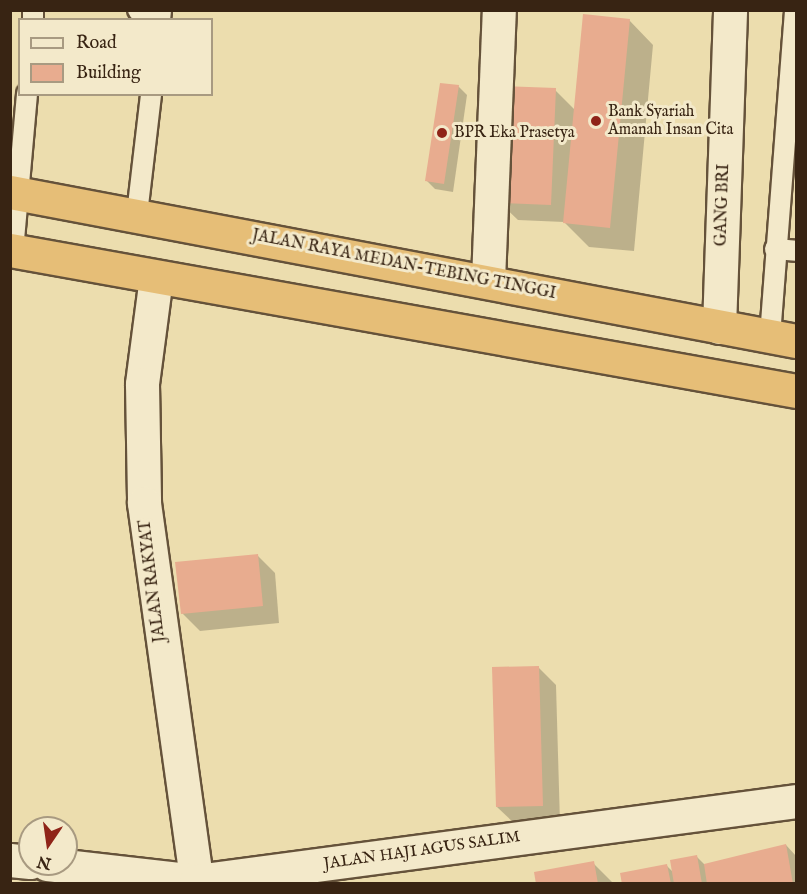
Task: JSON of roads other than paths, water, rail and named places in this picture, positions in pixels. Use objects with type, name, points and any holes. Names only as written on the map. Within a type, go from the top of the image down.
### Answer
[{"type":"highway","name":"JALAN RAYA MEDAN-TEBING TINGGI","points":[[15,192],[488,280],[783,338]]},
{"type":"highway","points":[[12,250],[796,391]]},
{"type":"street","points":[[488,280],[499,10]]},
{"type":"street","name":"GANG BRI","points":[[719,327],[730,10]]},
{"type":"street","name":"JALAN RAKYAT","points":[[156,277],[142,384],[144,503],[197,882]]},
{"type":"street","name":"JALAN HAJI AGUS SALIM","points":[[78,868],[197,882],[796,801]]},
{"type":"lane","points":[[783,338],[775,249],[795,10]]},
{"type":"lane","points":[[12,250],[15,192],[27,96]]},
{"type":"lane","points":[[137,214],[151,96]]},
{"type":"lane","points":[[775,249],[796,251]]},
{"type":"place","name":"Bank Syariah Amanah Insan Cita","points":[[596,121]]},
{"type":"place","name":"BPR Eka Prasetya","points":[[442,133]]}]
